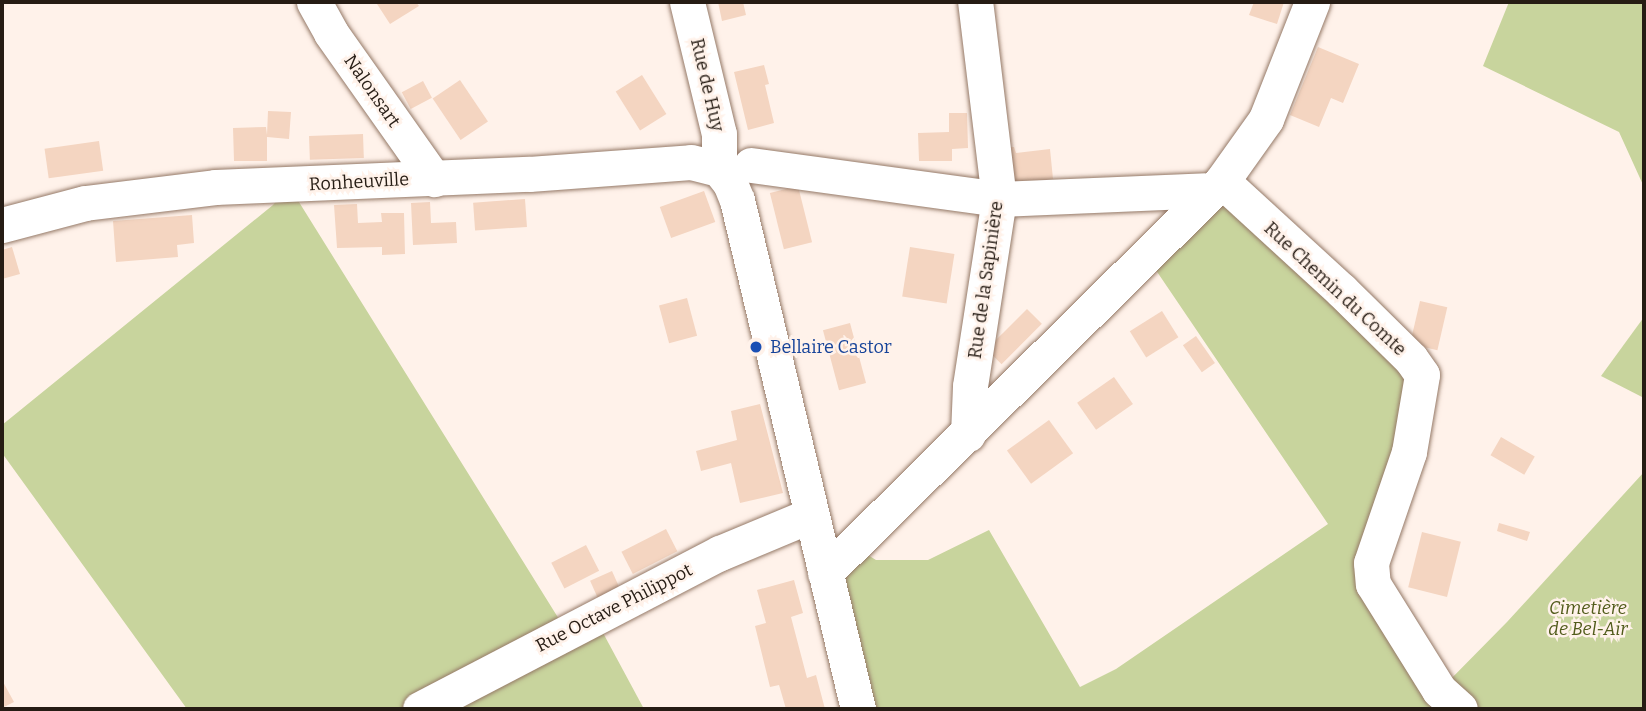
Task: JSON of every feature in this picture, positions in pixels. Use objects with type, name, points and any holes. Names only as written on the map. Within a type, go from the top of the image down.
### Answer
[{"type":"street","name":"Nalonsart","points":[[314,2],[331,33],[434,178]]},
{"type":"street","name":"Rue de Huy","points":[[687,2],[719,134],[735,167]]},
{"type":"street","name":"Rue de la Sapinière","points":[[968,434],[970,386],[999,199],[975,2]]},
{"type":"street","points":[[825,573],[1216,186],[1266,119],[1312,2]]},
{"type":"street","name":"Ronheuville","points":[[2,225],[85,203],[215,187],[434,178],[691,162],[999,199],[1216,186]]},
{"type":"street","points":[[735,167],[730,183],[737,200],[858,709]]},
{"type":"street","name":"Rue Chemin du Comte","points":[[1216,186],[1341,290],[1411,359],[1422,375],[1409,452],[1371,563],[1373,584],[1439,690],[1460,709]]},
{"type":"street","name":"Rue Octave Philippot","points":[[420,709],[720,553],[811,515]]},
{"type":"green space","points":[[1509,2],[1644,2],[1644,187],[1619,132],[1483,66]]},
{"type":"green space","points":[[289,186],[567,632],[595,618],[644,709],[187,709],[2,453],[2,425],[273,205]]},
{"type":"green space","name":"Cimetière de Bel-Air","points":[[1211,190],[1411,359],[1371,563],[1440,690],[1507,622],[1644,472],[1644,709],[858,709],[825,573],[853,546],[876,560],[928,560],[989,530],[1080,687],[1116,669],[1328,524],[1145,254]]},
{"type":"green space","points":[[1644,317],[1644,398],[1601,376]]},
{"type":"building","points":[[416,2],[419,6],[390,24],[377,4]]},
{"type":"building","points":[[718,2],[743,2],[746,15],[722,21]]},
{"type":"building","points":[[1254,2],[1284,2],[1277,24],[1249,15]]},
{"type":"building","points":[[1318,47],[1359,64],[1343,103],[1331,98],[1319,127],[1290,115]]},
{"type":"building","points":[[764,65],[769,84],[765,85],[774,123],[748,130],[734,72]]},
{"type":"building","points":[[642,75],[666,114],[640,130],[616,91]]},
{"type":"building","points":[[460,80],[488,121],[461,140],[433,98]]},
{"type":"building","points":[[423,81],[432,98],[411,109],[402,92]]},
{"type":"building","points":[[268,111],[291,112],[289,139],[267,137],[267,161],[234,161],[233,128],[266,127],[267,135]]},
{"type":"building","points":[[949,113],[967,113],[968,148],[952,149],[952,161],[919,161],[918,133],[949,132]]},
{"type":"building","points":[[363,134],[364,158],[310,160],[309,136]]},
{"type":"building","points":[[99,141],[103,171],[49,178],[45,149]]},
{"type":"building","points":[[1007,147],[1014,147],[1016,153],[1050,149],[1053,179],[1012,184]]},
{"type":"building","points":[[798,186],[812,242],[784,249],[770,193]]},
{"type":"building","points":[[704,191],[715,222],[671,238],[660,207]]},
{"type":"building","points":[[525,199],[527,227],[475,231],[473,203]]},
{"type":"building","points":[[430,202],[431,223],[456,222],[457,243],[413,245],[411,203]]},
{"type":"building","points":[[357,204],[358,223],[382,222],[381,213],[404,213],[405,254],[382,255],[382,247],[337,248],[334,205]]},
{"type":"building","points":[[192,215],[194,243],[177,245],[178,257],[116,262],[113,221]]},
{"type":"building","points":[[12,247],[20,274],[2,279],[2,250]]},
{"type":"building","points":[[910,247],[954,254],[947,303],[902,296]]},
{"type":"building","points":[[687,298],[697,336],[669,343],[659,306]]},
{"type":"building","points":[[1420,301],[1447,307],[1437,350],[1410,344]]},
{"type":"building","points":[[1027,309],[1042,324],[1002,364],[987,349]]},
{"type":"building","points":[[1162,311],[1178,337],[1146,357],[1130,331]]},
{"type":"building","points":[[850,323],[866,383],[839,390],[823,330]]},
{"type":"building","points":[[1196,336],[1215,363],[1202,372],[1183,345]]},
{"type":"building","points":[[1114,377],[1133,404],[1096,430],[1077,403]]},
{"type":"building","points":[[760,404],[783,493],[740,503],[731,463],[701,471],[696,451],[737,440],[731,411]]},
{"type":"building","points":[[1049,420],[1073,453],[1031,484],[1007,451]]},
{"type":"building","points":[[1501,437],[1535,457],[1524,475],[1490,455]]},
{"type":"building","points":[[1499,523],[1530,532],[1527,541],[1497,531]]},
{"type":"building","points":[[666,529],[677,551],[633,574],[621,552]]},
{"type":"building","points":[[1422,532],[1461,542],[1447,597],[1408,587]]},
{"type":"building","points":[[586,545],[599,571],[564,589],[551,563]]},
{"type":"building","points":[[612,571],[621,591],[599,601],[590,581]]},
{"type":"building","points":[[794,580],[803,613],[791,617],[807,678],[816,675],[825,709],[786,709],[779,685],[770,687],[755,626],[766,623],[757,590]]},
{"type":"building","points":[[2,680],[14,702],[2,708]]},
{"type":"place","name":"Bellaire Castor","points":[[756,347]]}]
